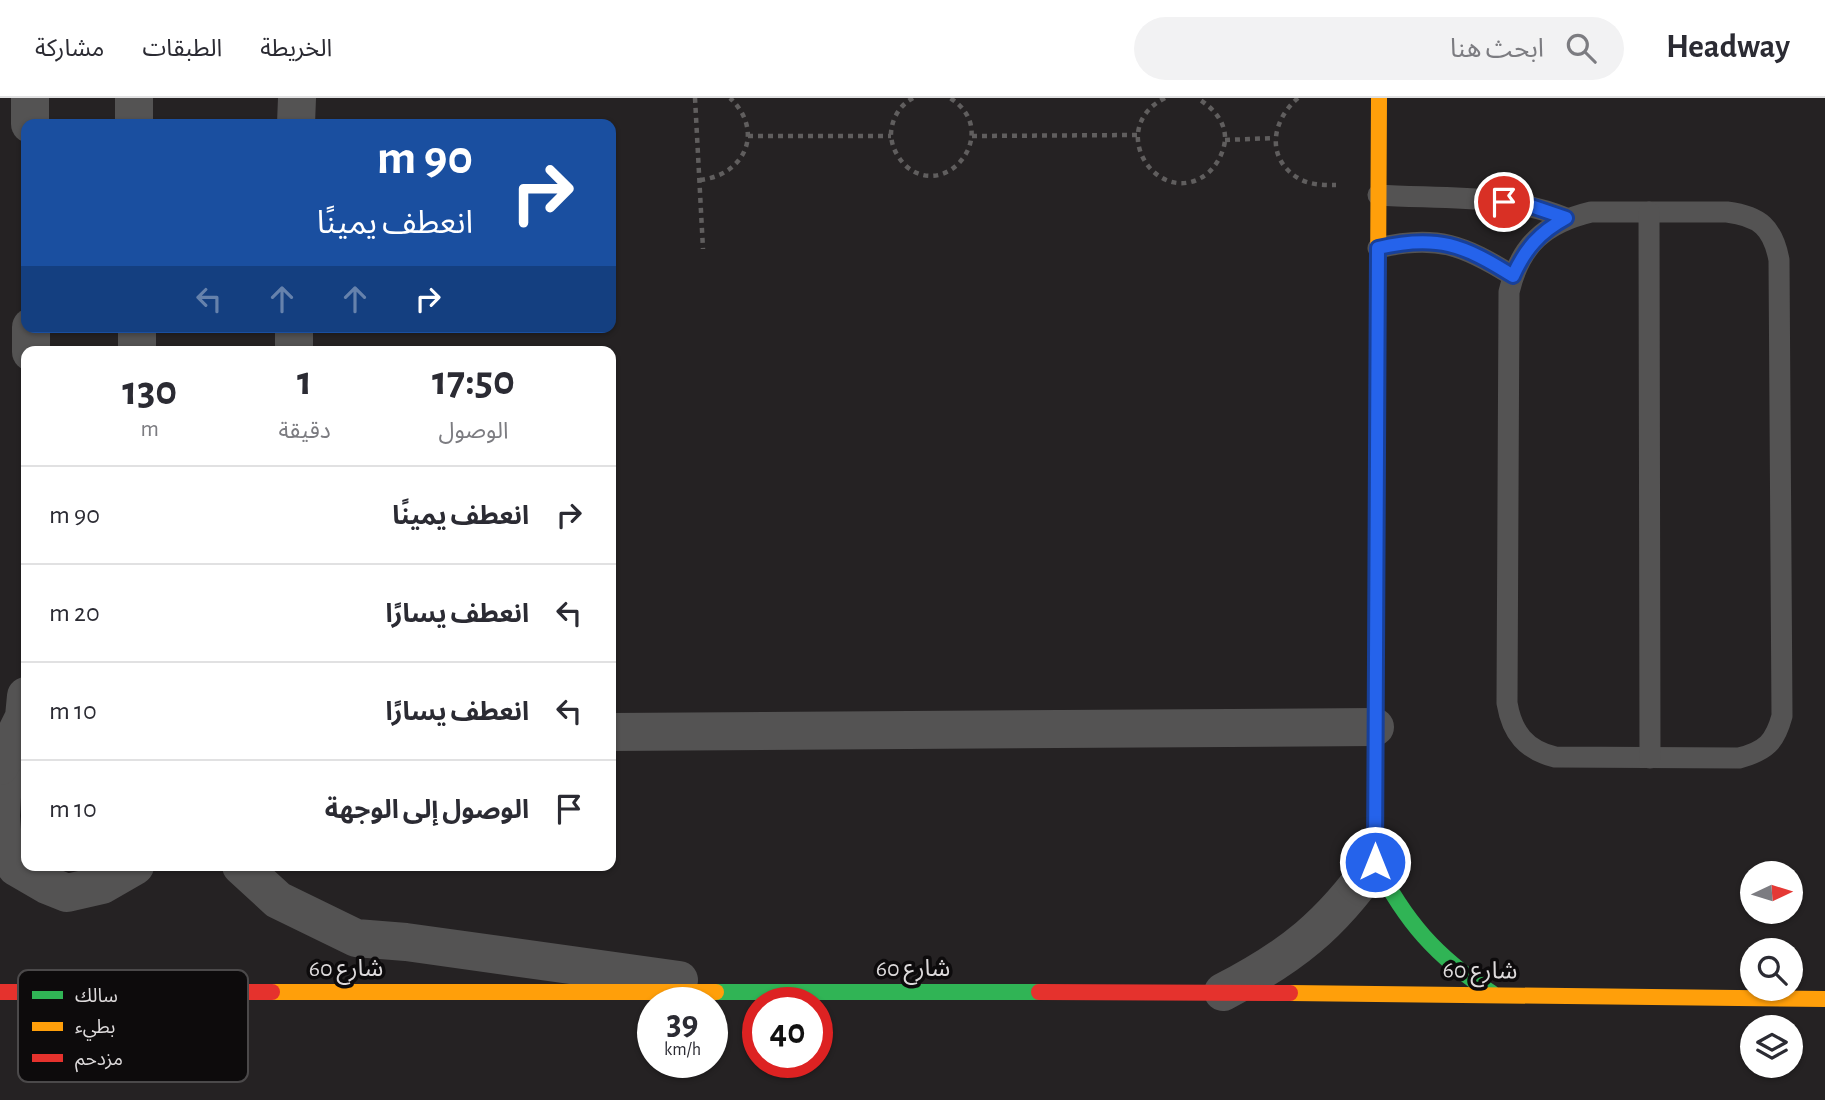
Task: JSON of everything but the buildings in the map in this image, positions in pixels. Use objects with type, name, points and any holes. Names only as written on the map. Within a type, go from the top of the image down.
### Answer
[{"type":"main road","points":[[1379,98],[1375,862],[1390,895],[1410,925],[1461,975],[1492,993]]},
{"type":"main road","name":"شارع 60","points":[[0,992],[18,992]]},
{"type":"main road","name":"شارع 60","points":[[248,992],[742,992]]},
{"type":"main road","name":"شارع 60","points":[[833,992],[1492,993],[1825,999]]},
{"type":"street","points":[[30,98],[30,119]]},
{"type":"street","points":[[134,98],[134,119]]},
{"type":"street","points":[[296,119],[297,98]]},
{"type":"street","points":[[21,723],[2,762],[1,816],[4,844],[16,867],[21,870]]},
{"type":"street","points":[[616,732],[1375,727]]},
{"type":"street","points":[[1223,992],[1265,971],[1304,943],[1338,910],[1375,862]]},
{"type":"street","points":[[23,871],[47,886],[67,893],[102,885],[126,871]]},
{"type":"street","points":[[247,871],[278,900],[356,938],[406,942],[742,989]]},
{"type":"lane","points":[[1378,190],[1528,205],[1566,218]]},
{"type":"lane","points":[[1591,212],[1649,212],[1745,214],[1761,223],[1770,233],[1779,260],[1782,716],[1778,731],[1769,744],[1756,754],[1740,758],[1555,757],[1541,754],[1517,734],[1510,720],[1507,703],[1509,292],[1513,276],[1533,241],[1566,218],[1591,212]]},
{"type":"lane","points":[[1649,212],[1650,758]]},
{"type":"lane","points":[[1378,248],[1403,242],[1452,245],[1478,254],[1513,276]]},
{"type":"path","points":[[695,98],[703,249]]},
{"type":"path","points":[[700,180],[727,173],[738,163],[745,150],[748,136],[744,116],[730,98]]},
{"type":"path","points":[[913,98],[899,110],[892,122],[894,149],[911,170],[936,175],[950,171],[961,162],[969,150],[972,136],[966,113],[950,98]]},
{"type":"path","points":[[1165,98],[1147,111],[1140,122],[1138,149],[1144,163],[1154,173],[1167,181],[1182,183],[1195,181],[1216,165],[1225,140],[1223,126],[1217,114],[1208,104],[1197,98]]},
{"type":"path","points":[[1297,98],[1286,107],[1278,122],[1275,138],[1282,161],[1298,179],[1313,184],[1378,190]]},
{"type":"path","points":[[972,136],[1137,135]]},
{"type":"path","points":[[748,136],[891,136]]},
{"type":"path","points":[[1225,140],[1275,138]]},
{"type":"traffic: fast","points":[[1377,472],[1375,862],[1398,902],[1424,936],[1454,966],[1492,993]]},
{"type":"traffic: fast","points":[[728,992],[1039,992]]},
{"type":"traffic: slow","points":[[1377,472],[1379,98]]},
{"type":"traffic: slow","points":[[272,992],[637,992]]},
{"type":"traffic: slow","points":[[1290,993],[1825,999]]},
{"type":"traffic: jam","points":[[0,992],[18,992]]},
{"type":"traffic: jam","points":[[248,992],[272,992]]},
{"type":"traffic: jam","points":[[1039,992],[1290,993]]},
{"type":"route","points":[[1375,862],[1378,248],[1403,242],[1452,245],[1478,254],[1513,276],[1533,241],[1566,218],[1548,210],[1504,202]]}]
